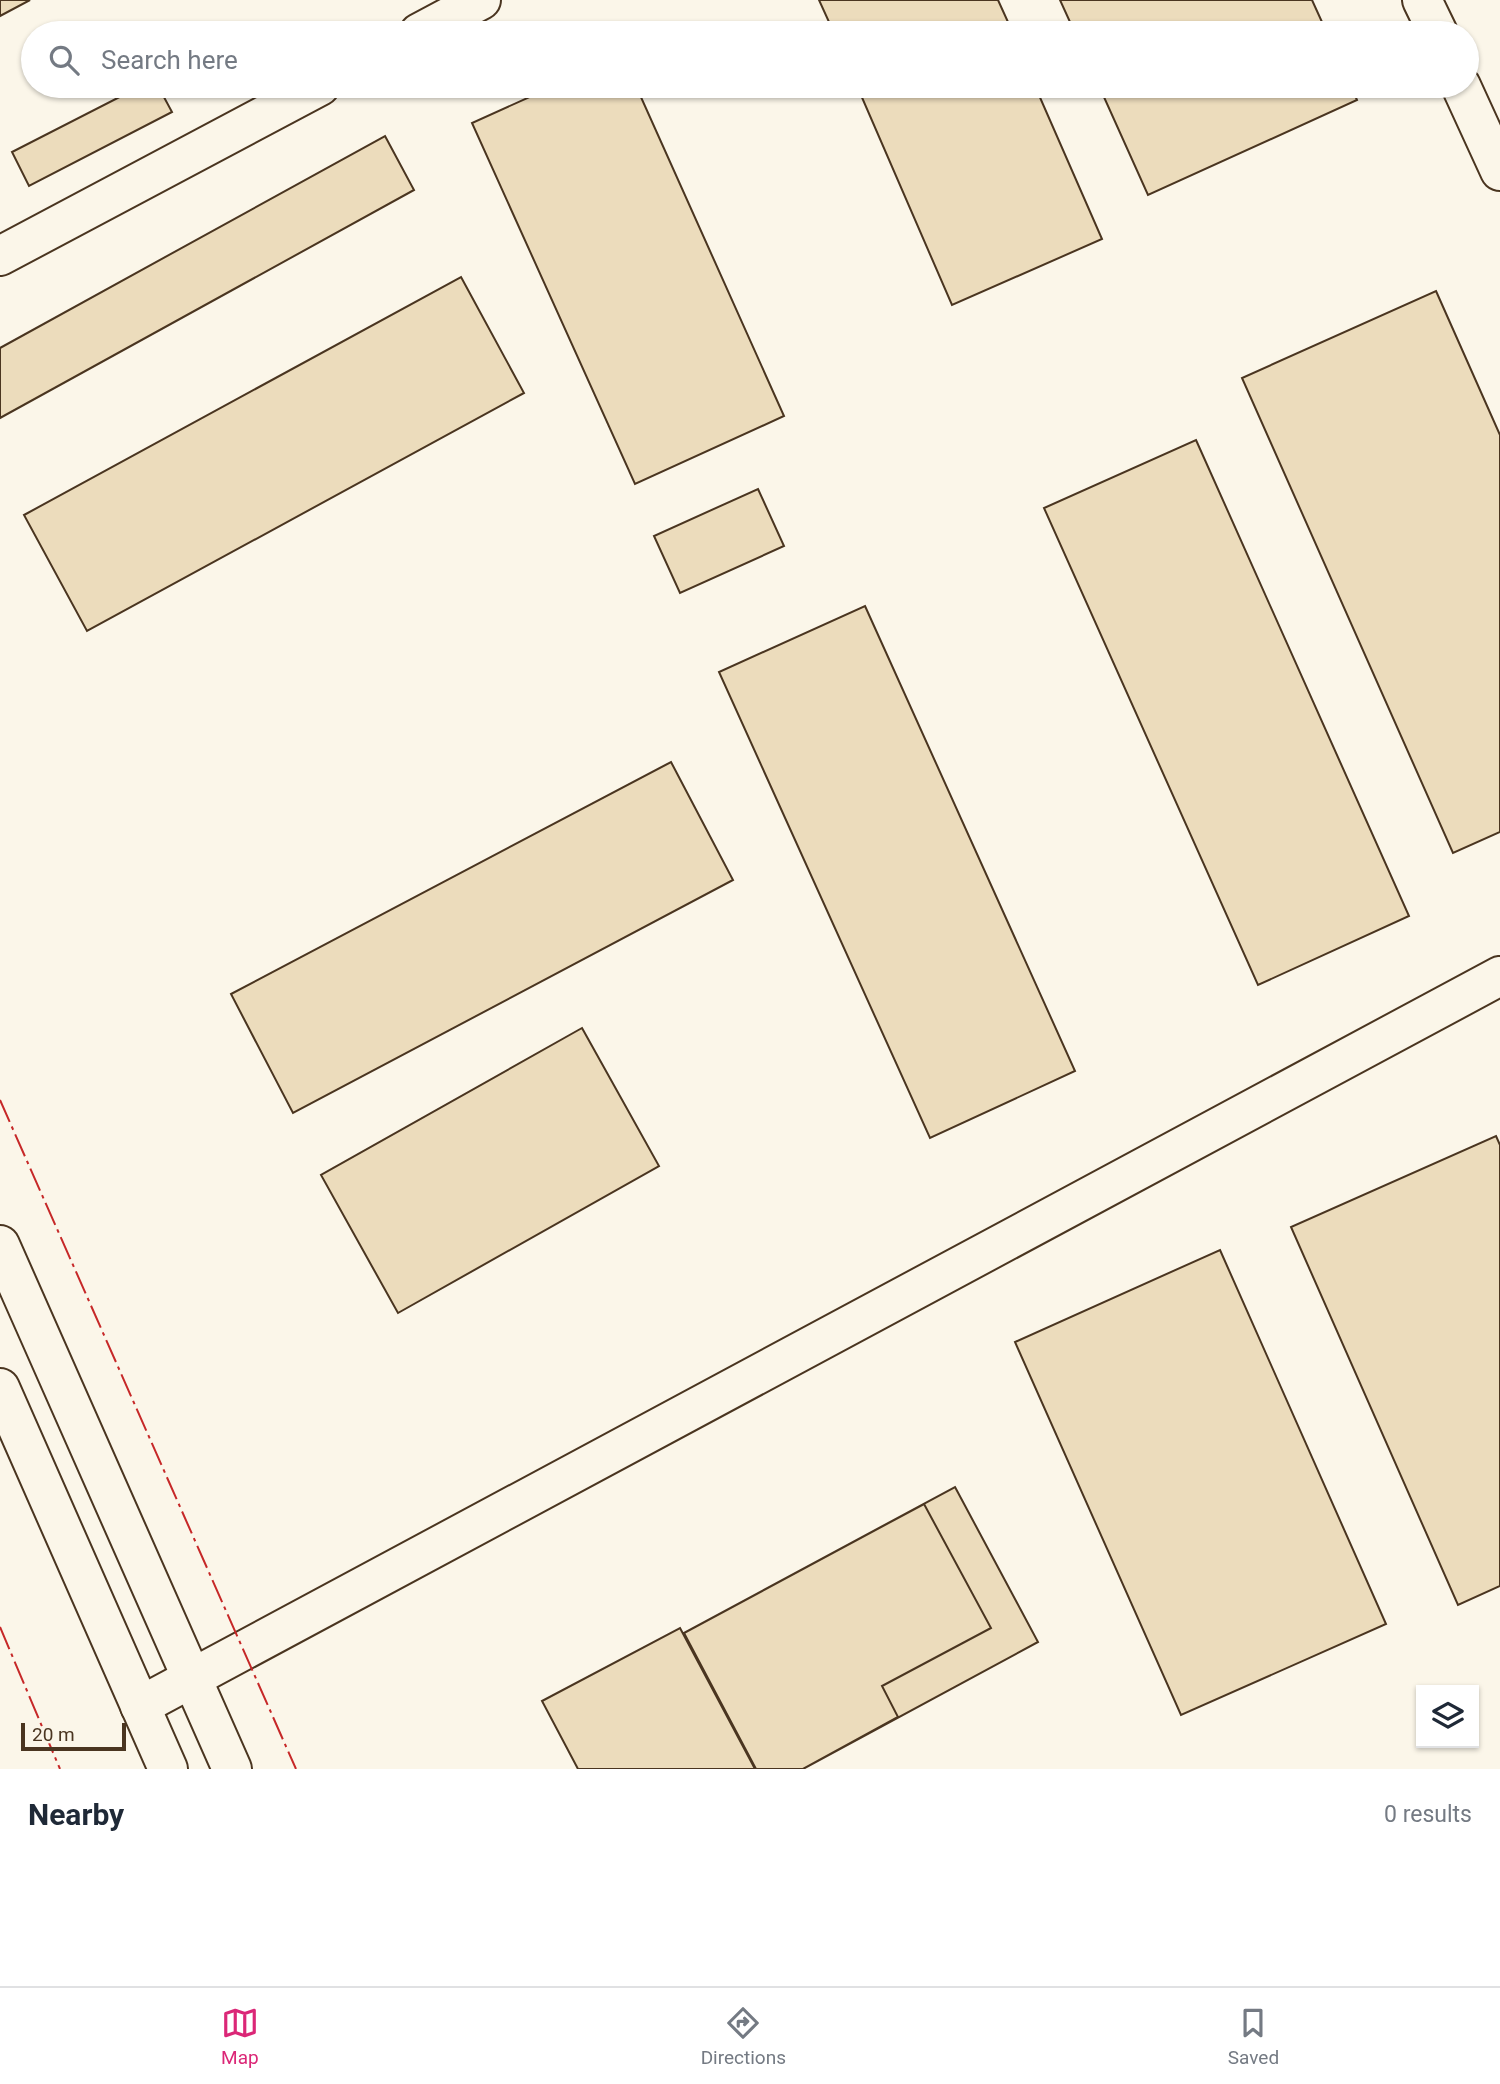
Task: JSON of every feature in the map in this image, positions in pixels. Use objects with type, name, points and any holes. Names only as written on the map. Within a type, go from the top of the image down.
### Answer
[{"type":"street","points":[[442,21],[481,0]]},
{"type":"street","points":[[1422,0],[1432,21]]},
{"type":"street","points":[[0,256],[297,98]]},
{"type":"street","points":[[1467,98],[1500,171]]},
{"type":"street","points":[[140,1706],[1500,976]]},
{"type":"street","points":[[0,1245],[232,1769]]},
{"type":"street","points":[[0,1388],[168,1769]]},
{"type":"building","points":[[0,0],[30,0],[0,16]]},
{"type":"building","points":[[819,0],[998,0],[1008,21],[829,21]]},
{"type":"building","points":[[1060,0],[1312,0],[1322,21],[1070,21]]},
{"type":"building","points":[[118,98],[164,98],[172,112],[29,186],[12,152]]},
{"type":"building","points":[[527,98],[641,98],[784,416],[635,484],[472,123]]},
{"type":"building","points":[[862,98],[1040,98],[1102,239],[952,305]]},
{"type":"building","points":[[1104,98],[1356,98],[1357,100],[1148,195]]},
{"type":"building","points":[[385,136],[414,190],[0,418],[0,348]]},
{"type":"building","points":[[461,277],[524,393],[87,631],[24,515]]},
{"type":"building","points":[[1436,291],[1500,435],[1500,832],[1453,853],[1242,378]]},
{"type":"building","points":[[1196,440],[1409,916],[1258,985],[1044,508]]},
{"type":"building","points":[[758,489],[784,546],[680,593],[654,536]]},
{"type":"building","points":[[865,606],[1075,1071],[930,1138],[719,672]]},
{"type":"building","points":[[671,762],[733,880],[293,1113],[231,994]]},
{"type":"building","points":[[582,1028],[659,1166],[398,1313],[321,1175]]},
{"type":"building","points":[[1496,1136],[1500,1145],[1500,1586],[1458,1605],[1291,1227]]},
{"type":"building","points":[[1220,1250],[1386,1624],[1181,1715],[1015,1342]]},
{"type":"building","points":[[955,1487],[1038,1642],[803,1769],[756,1769],[684,1633]]},
{"type":"building","points":[[924,1504],[991,1628],[882,1686],[898,1717],[803,1769],[756,1769],[684,1633]]},
{"type":"building","points":[[680,1628],[755,1769],[578,1769],[542,1701]]},
{"type":"power","points":[[0,1100],[296,1769]]},
{"type":"power","points":[[0,1627],[60,1769]]}]
